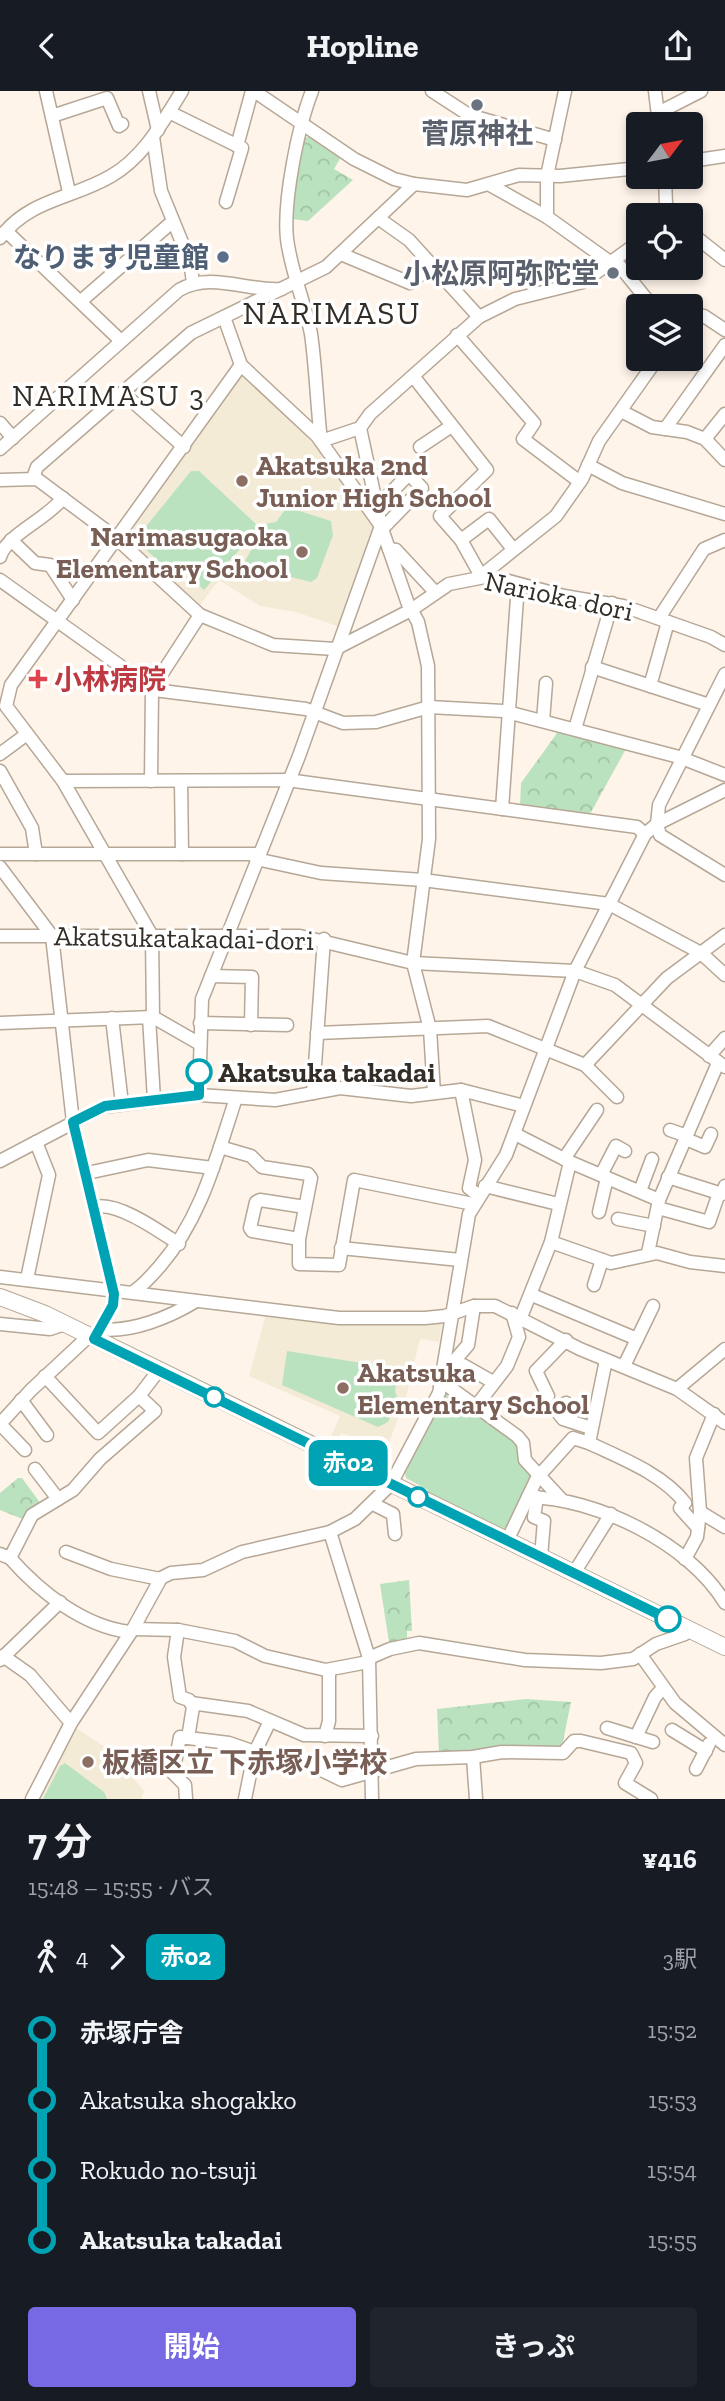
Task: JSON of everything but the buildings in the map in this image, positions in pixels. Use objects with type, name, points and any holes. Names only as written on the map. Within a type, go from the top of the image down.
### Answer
[{"type":"main road","points":[[0,1297],[94,1335],[159,1370],[725,1647]]},
{"type":"street","points":[[46,91],[69,192]]},
{"type":"street","points":[[149,91],[161,191],[172,222],[186,249],[193,282]]},
{"type":"street","points":[[121,341],[3,234],[40,204],[100,182],[119,171],[155,134],[182,91]]},
{"type":"street","points":[[237,146],[253,91],[370,169],[414,184],[451,191],[490,185],[519,174],[547,176],[626,169]]},
{"type":"street","points":[[312,91],[302,125],[286,211],[292,287],[310,333],[321,441]]},
{"type":"street","points":[[432,91],[468,115],[555,140]]},
{"type":"street","points":[[547,217],[547,176],[565,91]]},
{"type":"street","points":[[655,91],[657,112]]},
{"type":"street","points":[[669,112],[701,91]]},
{"type":"street","points":[[52,116],[107,98],[119,126],[122,124]]},
{"type":"street","points":[[169,112],[242,148],[226,202]]},
{"type":"street","points":[[704,159],[725,156]]},
{"type":"street","points":[[33,478],[37,467],[191,333],[292,287],[327,267],[414,184]]},
{"type":"street","points":[[490,185],[547,217],[613,261],[642,294]]},
{"type":"street","points":[[378,218],[409,240],[480,317]]},
{"type":"street","points":[[80,301],[172,222]]},
{"type":"street","points":[[703,243],[725,260]]},
{"type":"street","points":[[321,441],[360,428],[370,414],[480,317],[515,299],[574,287],[626,251]]},
{"type":"street","points":[[341,254],[410,283],[432,265]]},
{"type":"street","points":[[0,449],[121,341],[193,282],[209,280],[258,289],[292,287]]},
{"type":"street","points":[[703,316],[725,330]]},
{"type":"street","points":[[224,317],[241,365],[321,441],[381,528]]},
{"type":"street","points":[[457,335],[534,423],[523,439],[580,482]]},
{"type":"street","points":[[665,429],[725,345]]},
{"type":"street","points":[[154,1100],[152,936],[63,781],[3,706],[11,685],[241,365]]},
{"type":"street","points":[[413,376],[487,470],[440,516],[461,540],[481,576],[556,516],[580,482],[599,441],[649,371]]},
{"type":"street","points":[[123,393],[184,447]]},
{"type":"street","points":[[621,411],[637,422],[705,439],[725,460]]},
{"type":"street","points":[[705,439],[725,414]]},
{"type":"street","points":[[0,423],[13,438]]},
{"type":"street","points":[[420,447],[450,426]]},
{"type":"street","points":[[360,428],[381,528],[411,610],[418,622],[427,657],[430,799],[413,963],[430,1029],[435,1093]]},
{"type":"street","points":[[588,465],[622,483],[725,514]]},
{"type":"street","points":[[199,1095],[201,1004],[211,976],[314,712],[381,528],[422,488],[409,474],[377,507]]},
{"type":"street","points":[[0,480],[33,478],[63,498],[118,539],[200,615],[267,644],[335,649]]},
{"type":"street","points":[[0,557],[11,540],[47,516],[63,498]]},
{"type":"street","points":[[461,540],[489,519],[513,549]]},
{"type":"street","points":[[11,540],[35,563],[51,565],[73,600]]},
{"type":"street","points":[[650,686],[664,620],[704,549],[725,540]]},
{"type":"street","points":[[389,549],[396,550],[435,592]]},
{"type":"street","name":"Narioka dori","points":[[335,649],[411,610],[449,583],[481,576],[611,603],[664,620],[725,645]]},
{"type":"street","points":[[0,580],[152,689],[306,709],[343,723],[376,722],[429,707],[508,712],[683,758],[725,775]]},
{"type":"street","points":[[502,809],[518,583]]},
{"type":"street","points":[[575,730],[611,603]]},
{"type":"street","points":[[151,781],[152,689],[200,615]]},
{"type":"street","points":[[592,667],[709,705]]},
{"type":"street","points":[[725,674],[659,805],[657,824],[663,838],[725,875]]},
{"type":"street","points":[[543,721],[547,683]]},
{"type":"street","points":[[0,754],[27,734]]},
{"type":"street","points":[[0,771],[32,828],[36,854]]},
{"type":"street","points":[[63,781],[287,780],[637,827],[645,834]]},
{"type":"street","points":[[181,781],[182,854]]},
{"type":"street","points":[[32,1799],[71,1723],[131,1631],[160,1579],[171,1573],[203,1570],[242,1552],[329,1532],[344,1526],[373,1504],[391,1484],[435,1403],[465,1226],[479,1195],[503,1161],[575,971],[645,834],[657,824],[725,790]]},
{"type":"street","points":[[0,854],[257,856],[321,873],[423,880],[609,904],[701,953],[725,975]]},
{"type":"street","points":[[0,867],[52,936],[73,1122],[95,1207],[114,1302],[94,1335],[45,1377],[0,1424],[25,1450]]},
{"type":"street","points":[[585,1065],[667,978],[725,935]]},
{"type":"street","name":"Akatsukatakadai-dori","points":[[0,936],[300,936],[324,939],[413,963],[575,971],[613,984],[717,1062]]},
{"type":"street","points":[[313,1093],[324,939]]},
{"type":"street","points":[[211,976],[252,977],[251,1025]]},
{"type":"street","points":[[0,1023],[151,1017],[200,1044]]},
{"type":"street","points":[[112,1019],[122,1104]]},
{"type":"street","points":[[200,1023],[287,1025]]},
{"type":"street","points":[[317,1033],[356,1029],[488,1026],[585,1065],[617,1097]]},
{"type":"street","points":[[648,1253],[668,1177],[725,1038]]},
{"type":"street","points":[[0,1161],[103,1107],[199,1095],[275,1100],[340,1088],[411,1096],[461,1090],[524,1106]]},
{"type":"street","points":[[461,1090],[475,1160],[469,1188],[479,1195]]},
{"type":"street","points":[[133,1292],[142,1286],[179,1244],[201,1204],[236,1098]]},
{"type":"street","points":[[477,1405],[507,1366],[519,1337],[516,1315],[532,1296],[551,1242],[567,1161],[597,1110]]},
{"type":"street","points":[[670,1130],[705,1147],[711,1134]]},
{"type":"street","points":[[514,1134],[567,1161],[639,1191],[659,1204],[709,1221],[722,1190],[668,1177]]},
{"type":"street","points":[[27,1279],[48,1175],[36,1142]]},
{"type":"street","points":[[599,1212],[604,1177],[616,1146],[625,1151]]},
{"type":"street","points":[[220,1147],[251,1156],[262,1167],[308,1174],[311,1178],[299,1239],[299,1264],[339,1265],[354,1180],[558,1204]]},
{"type":"street","points":[[639,1191],[652,1159]]},
{"type":"street","points":[[87,1173],[148,1160],[213,1168]]},
{"type":"street","points":[[299,1239],[252,1231],[250,1227],[256,1202],[260,1199],[305,1207]]},
{"type":"street","points":[[95,1207],[105,1205],[179,1244]]},
{"type":"street","points":[[618,1219],[654,1226]]},
{"type":"street","points":[[551,1242],[602,1260],[620,1262],[648,1253],[725,1266]]},
{"type":"street","points":[[341,1248],[460,1260]]},
{"type":"street","points":[[594,1285],[602,1260]]},
{"type":"street","points":[[0,1277],[340,1318],[425,1318],[451,1314],[474,1306],[495,1306],[606,1360],[677,1389],[725,1423]]},
{"type":"street","points":[[532,1296],[637,1339]]},
{"type":"street","points":[[94,1335],[164,1318],[196,1301]]},
{"type":"street","points":[[441,1378],[462,1360],[468,1345],[474,1306]]},
{"type":"street","points":[[624,1366],[653,1306]]},
{"type":"street","points":[[0,1324],[50,1329],[65,1324]]},
{"type":"street","points":[[548,1396],[536,1371],[566,1340]]},
{"type":"street","points":[[677,1389],[725,1349]]},
{"type":"street","points":[[462,1360],[494,1382]]},
{"type":"street","points":[[589,1443],[606,1360]]},
{"type":"street","points":[[45,1377],[98,1433],[139,1396],[159,1370]]},
{"type":"street","points":[[441,1378],[517,1436],[523,1443],[525,1460],[562,1500]]},
{"type":"street","points":[[139,1396],[155,1411],[100,1459],[73,1490],[32,1515],[5,1556],[60,1602],[97,1624],[131,1631],[178,1630],[235,1641],[265,1655],[329,1670],[369,1660],[390,1649],[419,1643],[505,1658],[554,1663],[601,1663],[633,1659],[656,1644],[682,1635],[688,1629]]},
{"type":"street","points":[[21,1400],[47,1435]]},
{"type":"street","points":[[566,1403],[556,1410],[563,1419],[591,1428]]},
{"type":"street","points":[[685,1559],[693,1547],[700,1512],[696,1458],[713,1414]]},
{"type":"street","points":[[560,1433],[589,1443],[660,1481],[678,1494],[685,1503],[680,1508],[698,1528]]},
{"type":"street","points":[[507,1541],[533,1497],[539,1475],[573,1439]]},
{"type":"street","points":[[35,1469],[58,1499]]},
{"type":"street","points":[[533,1497],[562,1500],[611,1514],[685,1559],[725,1602]]},
{"type":"street","points":[[533,1497],[534,1517],[544,1521],[541,1557]]},
{"type":"street","points":[[373,1504],[393,1514],[395,1534]]},
{"type":"street","points":[[700,1512],[725,1527]]},
{"type":"street","points":[[574,1573],[611,1514]]},
{"type":"street","points":[[329,1532],[369,1660],[372,1799]]},
{"type":"street","points":[[66,1552],[111,1569],[160,1579]]},
{"type":"street","points":[[60,1602],[2,1659],[30,1675],[71,1723]]},
{"type":"street","points":[[178,1630],[174,1657],[180,1697],[191,1703],[248,1711],[304,1735],[372,1736]]},
{"type":"street","points":[[640,1654],[663,1688],[713,1737],[725,1745]]},
{"type":"street","points":[[325,1736],[329,1721],[329,1670]]},
{"type":"street","points":[[636,1737],[655,1697],[663,1688]]},
{"type":"street","points":[[188,1738],[191,1703]]},
{"type":"street","points":[[245,1799],[256,1752],[270,1721]]},
{"type":"street","points":[[607,1728],[653,1742]]},
{"type":"street","points":[[672,1730],[706,1751]]},
{"type":"street","points":[[186,1799],[185,1785],[173,1773],[180,1737],[229,1743],[275,1759],[311,1765],[342,1780],[373,1774],[416,1759],[473,1757],[502,1752],[564,1753],[574,1741],[581,1741],[631,1753],[636,1763],[625,1783],[651,1799]]},
{"type":"street","points":[[696,1769],[713,1737]]},
{"type":"street","points":[[473,1757],[476,1799]]},
{"type":"shaded area","name":"Akatsuka 2nd Junior High School","points":[[239,375],[244,375],[325,455],[374,526],[340,627],[296,612],[260,606],[219,580],[200,605],[138,548],[133,539],[134,527]]},
{"type":"shaded area","name":"Akatsuka Elementary School","points":[[267,1311],[442,1322],[439,1342],[420,1339],[405,1401],[386,1450],[341,1433],[334,1448],[327,1445],[340,1416],[249,1376]]},
{"type":"shaded area","name":"板橋区立 下赤塚小学校","points":[[73,1726],[108,1749],[144,1791],[141,1799],[37,1799]]},
{"type":"green space","points":[[313,136],[342,155],[334,169],[353,180],[308,221],[291,219],[304,138]]},
{"type":"green space","points":[[191,471],[199,471],[257,525],[262,524],[204,590],[176,563],[169,571],[140,544],[139,535]]},
{"type":"green space","points":[[287,507],[331,521],[333,535],[317,578],[311,582],[243,565],[265,524],[276,522]]},
{"type":"green space","points":[[560,729],[627,747],[589,816],[520,806],[521,783]]},
{"type":"green space","points":[[287,1351],[399,1369],[395,1391],[398,1400],[388,1422],[378,1427],[282,1385]]},
{"type":"green space","points":[[449,1391],[519,1445],[532,1473],[506,1532],[426,1493],[428,1490],[406,1478],[405,1473],[445,1393]]},
{"type":"green space","points":[[18,1478],[22,1478],[41,1504],[25,1520],[0,1510],[0,1493]]},
{"type":"green space","points":[[409,1580],[412,1631],[407,1631],[407,1644],[390,1649],[380,1584]]},
{"type":"green space","points":[[526,1699],[571,1702],[561,1751],[439,1754],[437,1709]]},
{"type":"green space","points":[[65,1763],[104,1792],[107,1799],[43,1799],[60,1766]]},
{"type":"bus line","name":"赤02","points":[[199,1072],[199,1095],[105,1106],[73,1122],[114,1294],[113,1305],[94,1339],[668,1619]]},
{"type":"place","name":"菅原神社","points":[[477,105]]},
{"type":"place","name":"なります児童館","points":[[223,257]]},
{"type":"place","name":"小松原阿弥陀堂","points":[[613,273]]},
{"type":"place","name":"Akatsuka 2nd Junior High School","points":[[242,481]]},
{"type":"place","name":"Narimasugaoka Elementary School","points":[[302,552]]},
{"type":"place","name":"小林病院","points":[[38,679]]},
{"type":"place","name":"Akatsuka takadai","points":[[199,1072]]},
{"type":"place","name":"Akatsuka Elementary School","points":[[343,1388]]},
{"type":"place","name":"板橋区立 下赤塚小学校","points":[[88,1762]]},
{"type":"district","name":"NARIMASU","points":[[332,313]]},
{"type":"district","name":"NARIMASU 3","points":[[109,396]]}]
